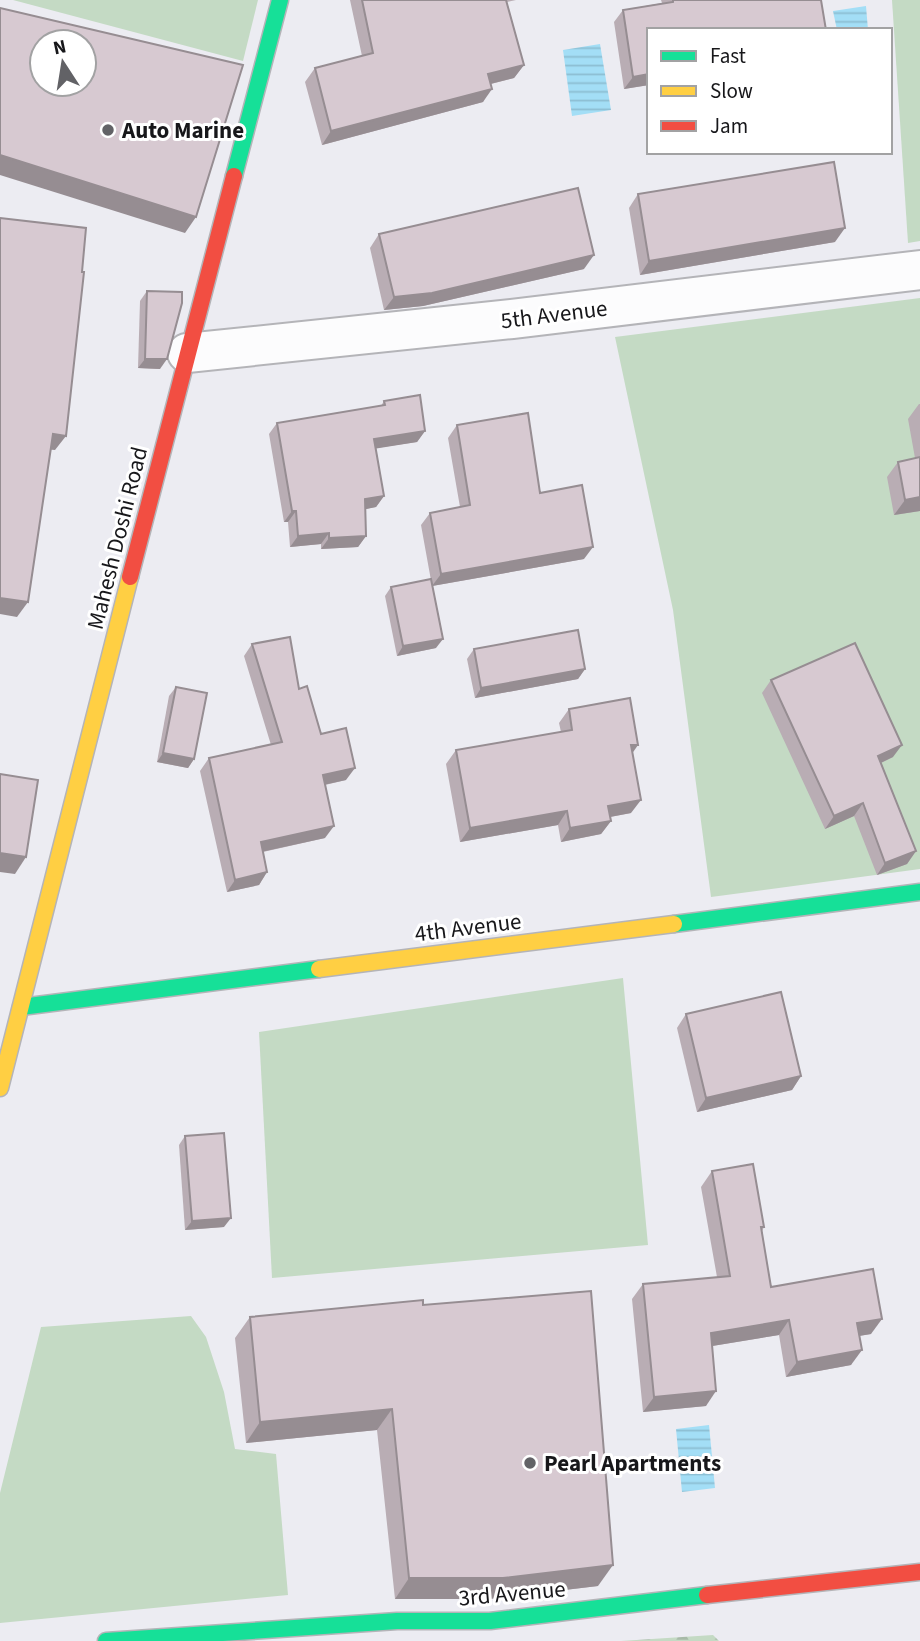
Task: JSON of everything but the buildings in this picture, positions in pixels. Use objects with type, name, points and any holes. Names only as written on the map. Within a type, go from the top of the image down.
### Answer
[{"type":"street","name":"Mahesh Doshi Road","points":[[0,1088],[280,0]]},
{"type":"street","name":"5th Avenue","points":[[187,353],[512,319],[920,270]]},
{"type":"street","name":"4th Avenue","points":[[21,1007],[920,892]]},
{"type":"street","name":"3rd Avenue","points":[[106,1641],[397,1621],[490,1621],[920,1572]]},
{"type":"green space","points":[[13,0],[258,0],[243,61]]},
{"type":"green space","points":[[892,0],[920,0],[920,241],[908,243]]},
{"type":"green space","points":[[920,298],[920,869],[711,897],[673,610],[615,337]]},
{"type":"green space","points":[[623,978],[648,1245],[272,1278],[259,1032]]},
{"type":"green space","points":[[191,1316],[206,1337],[224,1392],[235,1449],[276,1454],[288,1595],[0,1623],[0,1493],[41,1327]]},
{"type":"green space","points":[[713,1635],[719,1641],[621,1641]]},
{"type":"water","points":[[866,6],[868,28],[837,28],[833,11]]},
{"type":"water","points":[[600,44],[611,110],[572,116],[563,50]]},
{"type":"water","points":[[709,1425],[715,1488],[682,1492],[676,1429]]},
{"type":"traffic: fast","points":[[234,176],[280,0]]},
{"type":"traffic: fast","points":[[674,924],[920,892]]},
{"type":"traffic: fast","points":[[21,1007],[319,969]]},
{"type":"traffic: fast","points":[[106,1641],[397,1621],[490,1621],[707,1595]]},
{"type":"traffic: slow","points":[[0,1088],[130,577]]},
{"type":"traffic: slow","points":[[319,969],[674,924]]},
{"type":"traffic: jam","points":[[130,577],[234,176]]},
{"type":"traffic: jam","points":[[707,1595],[920,1572]]},
{"type":"place","name":"Auto Marine","points":[[108,130]]},
{"type":"place","name":"Pearl Apartments","points":[[530,1463]]}]
